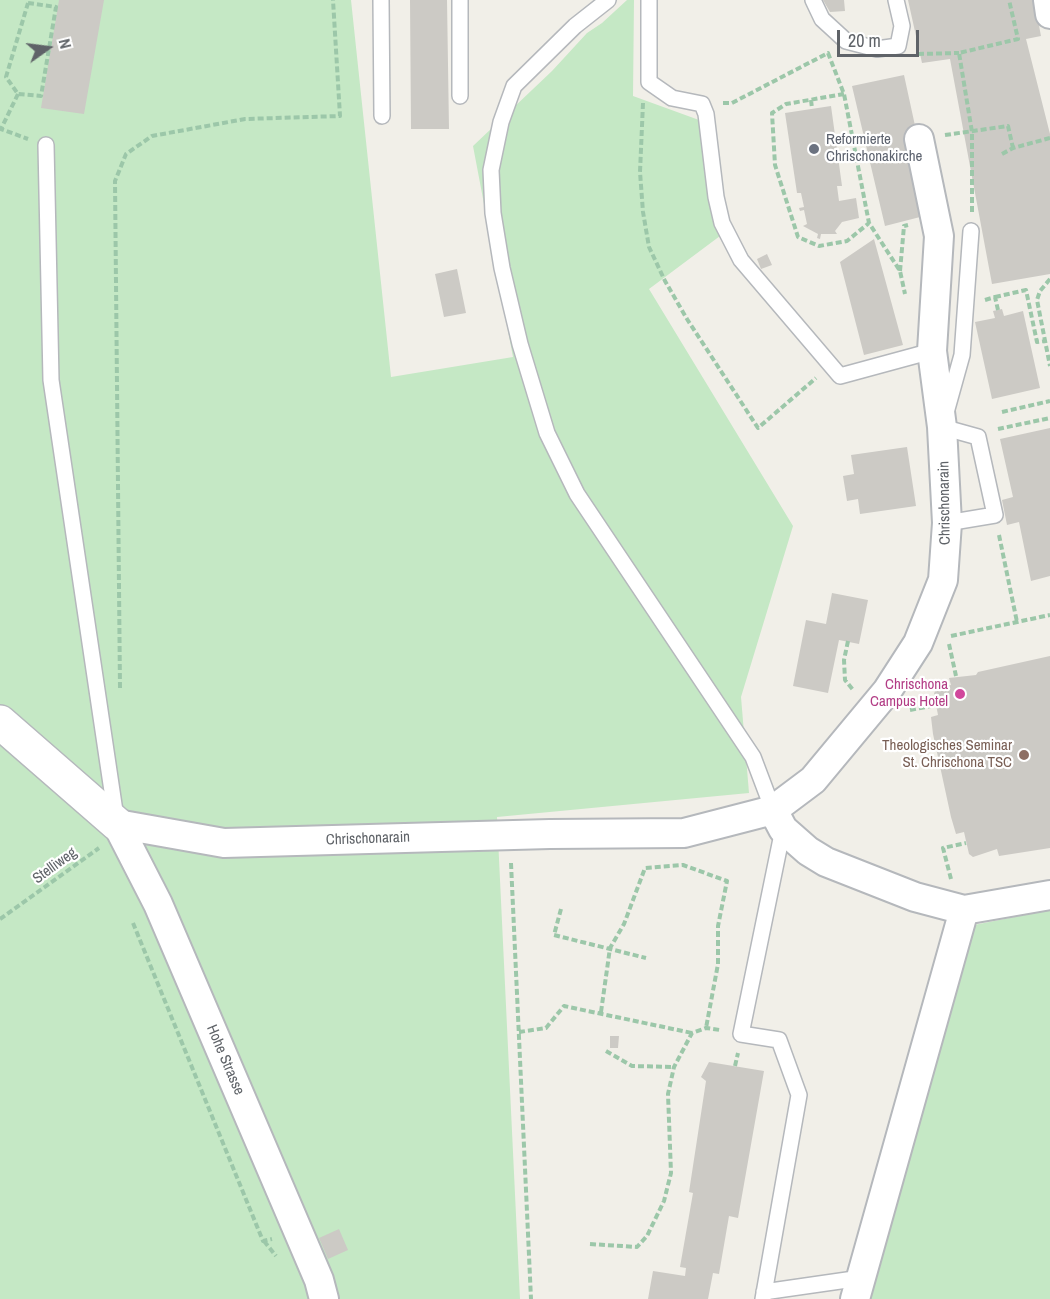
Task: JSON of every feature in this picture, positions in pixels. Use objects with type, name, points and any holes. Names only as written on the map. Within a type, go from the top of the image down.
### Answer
[{"type":"street","points":[[1048,0],[1050,14]]},
{"type":"street","name":"Chrischonarain","points":[[117,824],[224,843],[509,835],[684,833],[778,819],[880,699],[918,643],[943,580],[947,523],[942,427],[932,351],[939,236],[919,139]]},
{"type":"street","points":[[0,722],[117,824]]},
{"type":"street","points":[[778,819],[808,851],[826,862],[915,897],[964,910],[1050,895]]},
{"type":"street","name":"Hohe Strasse","points":[[117,824],[158,904],[315,1270],[324,1299]]},
{"type":"street","points":[[858,1289],[964,910]]},
{"type":"lane","points":[[381,0],[382,116]]},
{"type":"lane","points":[[460,0],[460,96]]},
{"type":"lane","points":[[608,0],[575,26],[514,86],[501,122],[491,170],[493,213],[502,268],[520,344],[547,433],[576,494],[753,757],[778,819],[740,1040],[779,1040],[799,1095],[763,1295],[858,1289]]},
{"type":"lane","points":[[649,0],[647,74],[649,82],[672,98],[702,104],[709,131],[716,197],[728,234],[741,260],[840,376],[932,351]]},
{"type":"lane","points":[[813,0],[822,19],[846,41],[878,49],[898,46],[902,26],[897,0]]},
{"type":"lane","points":[[46,145],[51,380],[117,824]]},
{"type":"lane","points":[[947,523],[995,515],[978,437],[942,427],[962,355],[971,231]]},
{"type":"path","points":[[121,697],[115,181],[126,154],[152,136],[245,119],[340,116],[333,0]]},
{"type":"path","points":[[898,46],[919,55],[959,53],[1018,39],[1009,0]]},
{"type":"path","points":[[28,3],[56,7],[41,96],[18,94],[6,76],[28,3]]},
{"type":"path","points":[[732,103],[828,53],[844,94],[869,223],[900,272]]},
{"type":"path","points":[[959,53],[972,132],[971,231]]},
{"type":"path","points":[[647,74],[643,95],[640,172],[643,212],[649,247],[687,319],[758,428],[831,366]]},
{"type":"path","points":[[18,94],[1,129],[46,145]]},
{"type":"path","points":[[844,94],[786,104],[772,113],[775,165],[798,237],[819,246],[847,241],[869,223]]},
{"type":"path","points":[[811,100],[812,108]]},
{"type":"path","points":[[972,132],[1008,126],[1013,148]]},
{"type":"path","points":[[1002,154],[1013,148],[1050,138]]},
{"type":"path","points":[[903,234],[900,272],[907,301]]},
{"type":"path","points":[[1050,279],[1040,291],[1037,300],[1050,366]]},
{"type":"path","points":[[995,297],[1026,290],[1037,342],[1045,341]]},
{"type":"path","points":[[1002,412],[1050,401]]},
{"type":"path","points":[[999,429],[1050,418]]},
{"type":"path","points":[[995,515],[1017,622]]},
{"type":"path","points":[[948,637],[1050,615]]},
{"type":"path","points":[[848,641],[844,660],[845,680],[856,694],[880,699]]},
{"type":"path","name":"Stelliweg","points":[[0,920],[106,843],[117,824]]},
{"type":"path","points":[[509,835],[531,1299]]},
{"type":"path","points":[[964,910],[943,848],[966,843]]},
{"type":"path","points":[[601,1012],[610,948],[624,924],[645,868],[683,865],[727,881],[718,926],[718,964],[706,1028]]},
{"type":"path","points":[[561,909],[554,935],[646,958]]},
{"type":"path","points":[[132,921],[263,1241],[279,1237]]},
{"type":"path","points":[[519,1032],[546,1028],[564,1006],[692,1033],[706,1028],[740,1040]]},
{"type":"path","points":[[590,1244],[637,1246],[647,1236],[664,1201],[671,1173],[668,1094],[674,1067],[692,1033]]},
{"type":"path","points":[[606,1051],[632,1066],[674,1067]]},
{"type":"green space","points":[[0,0],[351,0],[391,377],[513,357],[473,146],[552,71],[587,33],[602,23],[627,0],[634,0],[633,96],[699,120],[720,236],[649,289],[793,526],[741,697],[749,793],[497,817],[520,1299],[0,1299]]},
{"type":"green space","points":[[1050,910],[1050,1299],[862,1299],[974,925]]},
{"type":"building","points":[[59,0],[104,0],[84,114],[41,108]]},
{"type":"building","points":[[410,0],[447,0],[449,129],[411,129]]},
{"type":"building","points":[[823,0],[844,0],[845,11],[830,12]]},
{"type":"building","points":[[908,0],[1034,0],[1041,36],[1026,39],[1050,134],[1050,274],[992,284],[950,59],[922,63]]},
{"type":"building","points":[[904,75],[919,144],[924,216],[885,226],[852,86]]},
{"type":"building","name":"Reformierte Chrischonakirche","points":[[831,106],[842,186],[837,186],[839,201],[856,198],[859,218],[842,222],[835,231],[837,234],[821,234],[820,239],[817,238],[818,234],[803,226],[807,224],[804,210],[800,211],[799,208],[804,207],[801,193],[797,193],[785,113]]},
{"type":"building","points":[[874,239],[903,345],[864,355],[840,262]]},
{"type":"building","points":[[767,254],[772,265],[761,269],[757,259]]},
{"type":"building","points":[[457,269],[466,313],[444,317],[435,274]]},
{"type":"building","points":[[1002,309],[1004,316],[1023,311],[1040,388],[992,399],[975,322],[995,318],[993,311]]},
{"type":"building","points":[[1050,428],[1050,576],[1031,581],[1019,522],[1007,525],[1002,500],[1013,497],[1000,439]]},
{"type":"building","points":[[907,447],[916,506],[860,514],[858,499],[847,501],[843,476],[854,474],[851,455]]},
{"type":"building","points":[[832,593],[868,600],[859,644],[839,640],[828,693],[793,686],[806,620],[826,624]]},
{"type":"building","points":[[1050,656],[1050,848],[999,856],[997,849],[973,857],[969,854],[964,832],[956,834],[951,817],[931,717],[938,715],[934,694],[936,688],[951,685],[949,678],[976,675],[978,672]]},
{"type":"building","points":[[610,1036],[619,1036],[618,1048],[610,1048]]},
{"type":"building","points":[[709,1062],[764,1071],[738,1218],[729,1216],[719,1274],[713,1273],[708,1299],[648,1299],[653,1271],[685,1276],[686,1268],[680,1267],[693,1193],[689,1192],[706,1081],[701,1077]]},
{"type":"building","points":[[339,1229],[348,1250],[328,1259],[319,1238]]},
{"type":"place","name":"Reformierte Chrischonakirche","points":[[814,149]]},
{"type":"place","name":"Chrischona Campus Hotel","points":[[960,694]]},
{"type":"place","name":"Theologisches Seminar St. Chrischona TSC","points":[[1024,755]]}]
